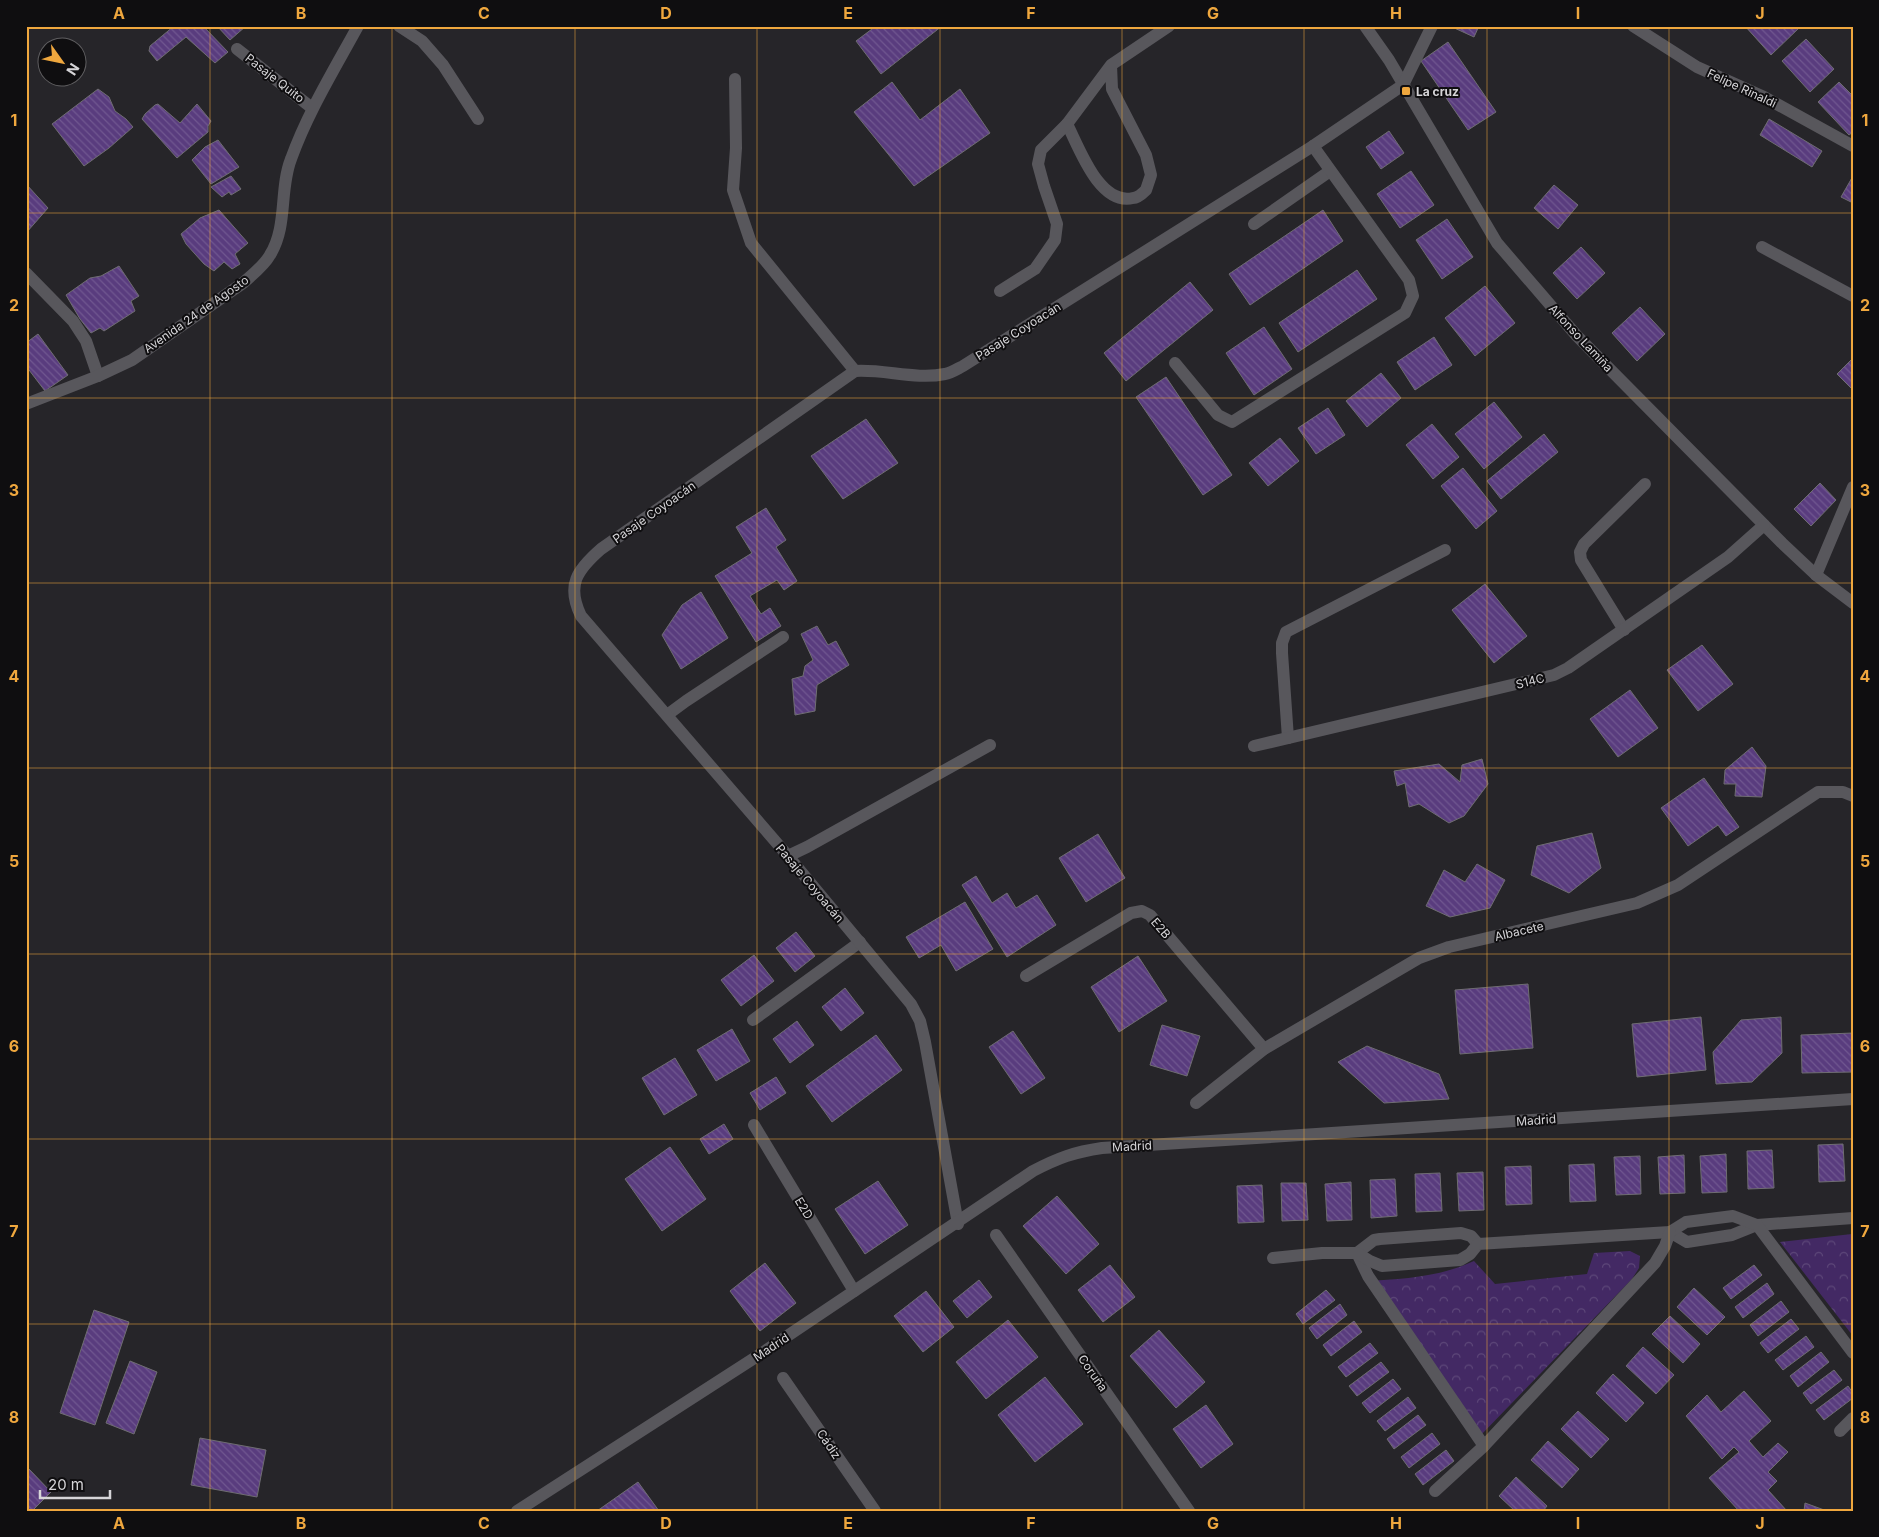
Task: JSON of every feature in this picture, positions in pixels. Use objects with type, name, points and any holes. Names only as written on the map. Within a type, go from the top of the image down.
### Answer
[{"type":"street","name":"Avenida 24 de Agosto","points":[[26,404],[98,376],[132,360],[227,294],[257,270],[270,256],[279,236],[285,183],[290,160],[312,108],[358,26]]},
{"type":"street","points":[[399,26],[422,41],[443,65],[478,119]]},
{"type":"street","points":[[1000,291],[1035,269],[1055,240],[1057,224],[1038,164],[1041,150],[1067,124],[1111,65],[1169,26]]},
{"type":"street","name":"Alfonso Lamiña","points":[[1365,26],[1403,84],[1497,243],[1577,336],[1764,525],[1816,575],[1853,603]]},
{"type":"street","points":[[1403,84],[1432,26]]},
{"type":"street","name":"Felipe Rinaldi","points":[[1640,28],[1697,66],[1764,97],[1853,146]]},
{"type":"street","name":"Pasaje Quito","points":[[237,49],[312,108]]},
{"type":"street","points":[[1067,124],[1094,178],[1105,189],[1120,198],[1134,198],[1146,190],[1150,175],[1146,155],[1112,89],[1111,65]]},
{"type":"street","points":[[735,80],[736,148],[733,190],[751,244],[855,371]]},
{"type":"street","name":"Pasaje Coyoacán","points":[[958,1224],[920,1021],[911,1004],[788,856],[581,616],[574,595],[576,579],[586,563],[601,550],[855,371],[870,370],[929,376],[947,374],[963,366],[1312,146],[1403,84]]},
{"type":"street","points":[[1176,363],[1218,415],[1232,422],[1406,313],[1413,296],[1409,280],[1330,171],[1323,158],[1312,146]]},
{"type":"street","points":[[1254,224],[1330,171]]},
{"type":"street","points":[[1762,247],[1853,296]]},
{"type":"street","points":[[26,273],[73,321],[86,341],[98,376]]},
{"type":"street","points":[[1624,630],[1581,560],[1580,552],[1584,544],[1644,484]]},
{"type":"street","points":[[1816,575],[1853,487]]},
{"type":"street","name":"S14C","points":[[1254,746],[1554,675],[1568,668],[1728,557],[1764,525]]},
{"type":"street","points":[[1288,738],[1282,653],[1282,643],[1286,632],[1445,550]]},
{"type":"street","points":[[667,715],[783,637]]},
{"type":"street","points":[[788,856],[990,745]]},
{"type":"street","name":"Albacete","points":[[1196,1103],[1264,1049],[1419,958],[1449,947],[1638,903],[1678,885],[1818,792],[1842,792],[1853,796]]},
{"type":"street","name":"E2B","points":[[1026,976],[1131,913],[1142,911],[1150,915],[1264,1049]]},
{"type":"street","points":[[753,1020],[860,942]]},
{"type":"street","name":"Madrid","points":[[516,1511],[756,1357],[958,1224],[1033,1172],[1056,1159],[1085,1150],[1853,1099]]},
{"type":"street","name":"E2D","points":[[754,1125],[854,1291]]},
{"type":"street","points":[[1273,1258],[1322,1253],[1357,1253],[1382,1266],[1460,1260],[1470,1254],[1478,1244],[1670,1232],[1686,1222],[1733,1216],[1757,1225],[1853,1354]]},
{"type":"street","points":[[1670,1232],[1687,1242],[1732,1235],[1757,1225],[1853,1218]]},
{"type":"street","points":[[1435,1491],[1484,1446],[1655,1263],[1665,1246],[1670,1232]]},
{"type":"street","points":[[1357,1253],[1374,1240],[1380,1239],[1461,1234],[1470,1236],[1478,1244]]},
{"type":"street","name":"Coruña","points":[[996,1235],[1189,1511]]},
{"type":"street","points":[[1357,1253],[1368,1276],[1484,1446]]},
{"type":"street","name":"Cádiz","points":[[783,1378],[874,1511]]},
{"type":"street","points":[[1840,1431],[1853,1418]]},
{"type":"green space","points":[[1852,1234],[1853,1336],[1780,1242]]},
{"type":"green space","points":[[1630,1251],[1640,1256],[1639,1268],[1632,1279],[1480,1436],[1366,1281],[1435,1274],[1474,1261],[1495,1284],[1587,1274],[1594,1253]]},
{"type":"building","points":[[174,26],[203,26],[228,52],[215,63],[186,37],[157,61],[149,51],[150,46]]},
{"type":"building","points":[[217,26],[246,26],[230,40]]},
{"type":"building","points":[[876,26],[942,26],[881,74],[856,41]]},
{"type":"building","points":[[1450,26],[1479,26],[1474,37]]},
{"type":"building","points":[[1745,26],[1797,26],[1799,28],[1771,55]]},
{"type":"building","points":[[1806,39],[1834,69],[1810,92],[1782,61]]},
{"type":"building","points":[[1448,42],[1496,112],[1468,130],[1421,61]]},
{"type":"building","points":[[892,82],[920,120],[960,89],[990,133],[914,186],[854,112]]},
{"type":"building","points":[[1839,82],[1853,96],[1853,132],[1849,135],[1818,102]]},
{"type":"building","points":[[98,89],[109,97],[115,111],[133,127],[84,166],[52,124]]},
{"type":"building","points":[[158,104],[180,123],[197,104],[211,121],[208,126],[208,132],[177,158],[142,119],[145,114]]},
{"type":"building","points":[[1769,119],[1822,151],[1812,167],[1760,135]]},
{"type":"building","points":[[1389,131],[1404,153],[1381,169],[1366,147]]},
{"type":"building","points":[[218,140],[239,167],[211,184],[192,160],[205,147]]},
{"type":"building","points":[[1411,171],[1434,205],[1400,228],[1377,194]]},
{"type":"building","points":[[231,176],[241,189],[231,195],[229,192],[222,197],[211,187]]},
{"type":"building","points":[[1853,176],[1853,203],[1841,197]]},
{"type":"building","points":[[26,184],[48,208],[26,233]]},
{"type":"building","points":[[1554,185],[1578,205],[1558,229],[1534,208]]},
{"type":"building","points":[[219,210],[248,243],[235,254],[240,264],[232,269],[224,262],[214,271],[204,264],[186,244],[181,234],[200,218]]},
{"type":"building","points":[[1323,210],[1343,241],[1250,305],[1229,274]]},
{"type":"building","points":[[1447,219],[1473,257],[1442,279],[1416,240]]},
{"type":"building","points":[[1581,247],[1605,273],[1577,299],[1553,273]]},
{"type":"building","points":[[119,266],[139,296],[131,301],[135,311],[104,331],[100,328],[91,333],[66,295],[90,278],[101,276]]},
{"type":"building","points":[[1357,270],[1377,299],[1298,352],[1279,323]]},
{"type":"building","points":[[1190,282],[1213,310],[1126,381],[1104,353]]},
{"type":"building","points":[[1485,286],[1515,323],[1475,356],[1445,318]]},
{"type":"building","points":[[1640,307],[1665,334],[1637,361],[1612,333]]},
{"type":"building","points":[[1264,327],[1292,369],[1254,395],[1226,353]]},
{"type":"building","points":[[38,334],[68,375],[45,391],[26,366],[26,343]]},
{"type":"building","points":[[1434,337],[1452,365],[1415,390],[1397,362]]},
{"type":"building","points":[[1853,358],[1853,390],[1837,374]]},
{"type":"building","points":[[1381,373],[1401,398],[1367,427],[1346,401]]},
{"type":"building","points":[[1166,377],[1232,475],[1203,495],[1136,397]]},
{"type":"building","points":[[1494,402],[1522,437],[1484,469],[1455,434]]},
{"type":"building","points":[[1328,408],[1345,435],[1316,454],[1298,428]]},
{"type":"building","points":[[866,419],[898,463],[843,499],[811,456]]},
{"type":"building","points":[[1432,424],[1459,457],[1433,479],[1406,445]]},
{"type":"building","points":[[1544,434],[1558,452],[1501,499],[1487,481]]},
{"type":"building","points":[[1280,438],[1299,461],[1268,486],[1249,463]]},
{"type":"building","points":[[1463,468],[1497,511],[1476,529],[1441,486]]},
{"type":"building","points":[[1820,483],[1836,500],[1811,526],[1794,509]]},
{"type":"building","points":[[766,508],[786,540],[776,547],[797,581],[784,590],[777,580],[750,596],[761,614],[770,608],[781,626],[756,642],[715,576],[752,553],[736,527]]},
{"type":"building","points":[[1485,584],[1527,636],[1494,663],[1452,610]]},
{"type":"building","points":[[701,592],[728,638],[681,669],[662,635],[682,605]]},
{"type":"building","points":[[817,626],[828,645],[836,641],[849,665],[817,685],[815,711],[795,715],[792,679],[803,676],[805,666],[813,660],[801,634]]},
{"type":"building","points":[[1702,645],[1733,684],[1698,711],[1667,670]]},
{"type":"building","points":[[1630,690],[1658,728],[1618,757],[1590,719]]},
{"type":"building","points":[[1752,747],[1766,766],[1762,797],[1735,796],[1736,784],[1724,784],[1725,770]]},
{"type":"building","points":[[1482,759],[1488,784],[1464,816],[1449,823],[1419,804],[1409,807],[1405,783],[1397,786],[1394,771],[1439,764],[1460,782],[1462,765]]},
{"type":"building","points":[[1704,778],[1739,827],[1726,836],[1718,825],[1688,846],[1661,808]]},
{"type":"building","points":[[1592,833],[1601,868],[1569,893],[1531,875],[1537,846]]},
{"type":"building","points":[[1098,834],[1125,878],[1086,902],[1059,858]]},
{"type":"building","points":[[1477,864],[1505,880],[1490,908],[1450,917],[1426,906],[1444,870],[1465,882]]},
{"type":"building","points":[[976,876],[992,903],[1007,893],[1016,908],[1037,895],[1056,925],[1007,957],[962,885]]},
{"type":"building","points":[[965,902],[993,949],[956,971],[941,945],[919,958],[906,937]]},
{"type":"building","points":[[796,932],[815,956],[795,972],[776,948]]},
{"type":"building","points":[[754,955],[774,981],[741,1006],[721,980]]},
{"type":"building","points":[[1138,956],[1167,1001],[1119,1032],[1091,987]]},
{"type":"building","points":[[1528,984],[1533,1048],[1460,1054],[1455,990]]},
{"type":"building","points":[[845,988],[864,1013],[841,1031],[822,1007]]},
{"type":"building","points":[[1701,1017],[1706,1070],[1637,1077],[1632,1024]]},
{"type":"building","points":[[1781,1017],[1782,1053],[1752,1082],[1716,1084],[1713,1052],[1741,1020]]},
{"type":"building","points":[[797,1021],[814,1045],[790,1063],[773,1039]]},
{"type":"building","points":[[1162,1025],[1200,1036],[1187,1076],[1150,1065]]},
{"type":"building","points":[[732,1029],[750,1061],[716,1081],[697,1050]]},
{"type":"building","points":[[1013,1031],[1045,1078],[1021,1094],[989,1047]]},
{"type":"building","points":[[1853,1033],[1853,1072],[1802,1073],[1801,1035]]},
{"type":"building","points":[[876,1035],[902,1070],[832,1122],[806,1086]]},
{"type":"building","points":[[1367,1046],[1439,1074],[1449,1099],[1384,1103],[1338,1062]]},
{"type":"building","points":[[675,1058],[697,1095],[664,1115],[642,1078]]},
{"type":"building","points":[[776,1077],[786,1093],[760,1110],[750,1093]]},
{"type":"building","points":[[724,1124],[733,1139],[709,1154],[700,1139]]},
{"type":"building","points":[[1843,1144],[1845,1181],[1819,1182],[1818,1145]]},
{"type":"building","points":[[670,1147],[706,1199],[662,1231],[625,1179]]},
{"type":"building","points":[[1772,1150],[1774,1188],[1748,1189],[1747,1151]]},
{"type":"building","points":[[1726,1154],[1727,1192],[1702,1193],[1700,1156]]},
{"type":"building","points":[[1684,1155],[1685,1193],[1660,1194],[1658,1157]]},
{"type":"building","points":[[1640,1156],[1641,1194],[1616,1195],[1614,1157]]},
{"type":"building","points":[[1594,1164],[1596,1201],[1570,1202],[1569,1165]]},
{"type":"building","points":[[1531,1166],[1532,1204],[1506,1205],[1505,1167]]},
{"type":"building","points":[[1483,1172],[1484,1210],[1459,1211],[1457,1173]]},
{"type":"building","points":[[1440,1173],[1442,1211],[1416,1212],[1415,1174]]},
{"type":"building","points":[[1395,1179],[1397,1216],[1371,1218],[1370,1180]]},
{"type":"building","points":[[878,1181],[908,1225],[865,1254],[835,1209]]},
{"type":"building","points":[[1351,1182],[1352,1220],[1327,1221],[1325,1184]]},
{"type":"building","points":[[1281,1183],[1306,1183],[1308,1220],[1282,1221]]},
{"type":"building","points":[[1262,1185],[1264,1222],[1238,1223],[1237,1186]]},
{"type":"building","points":[[1057,1196],[1099,1244],[1066,1274],[1023,1226]]},
{"type":"building","points":[[765,1263],[796,1303],[760,1331],[730,1291]]},
{"type":"building","points":[[1110,1265],[1135,1297],[1103,1322],[1078,1290]]},
{"type":"building","points":[[1754,1265],[1762,1275],[1731,1299],[1723,1288]]},
{"type":"building","points":[[979,1280],[992,1297],[967,1318],[953,1301]]},
{"type":"building","points":[[1767,1283],[1774,1294],[1743,1318],[1735,1307]]},
{"type":"building","points":[[1694,1288],[1725,1317],[1707,1335],[1677,1307]]},
{"type":"building","points":[[1326,1290],[1335,1300],[1303,1324],[1296,1314]]},
{"type":"building","points":[[926,1291],[954,1327],[923,1352],[894,1316]]},
{"type":"building","points":[[1781,1301],[1789,1312],[1758,1336],[1750,1325]]},
{"type":"building","points":[[1340,1304],[1347,1315],[1317,1339],[1309,1328]]},
{"type":"building","points":[[94,1310],[129,1322],[95,1425],[60,1413]]},
{"type":"building","points":[[1670,1316],[1700,1344],[1683,1363],[1652,1334]]},
{"type":"building","points":[[1791,1319],[1799,1329],[1768,1353],[1760,1343]]},
{"type":"building","points":[[1008,1320],[1038,1357],[986,1399],[956,1362]]},
{"type":"building","points":[[1354,1321],[1362,1332],[1331,1356],[1323,1345]]},
{"type":"building","points":[[1159,1330],[1205,1382],[1176,1408],[1130,1356]]},
{"type":"building","points":[[1806,1336],[1814,1347],[1783,1370],[1775,1360]]},
{"type":"building","points":[[1370,1343],[1378,1353],[1346,1377],[1338,1367]]},
{"type":"building","points":[[1643,1347],[1674,1375],[1656,1394],[1626,1366]]},
{"type":"building","points":[[1821,1352],[1829,1362],[1798,1387],[1790,1376]]},
{"type":"building","points":[[130,1361],[157,1372],[134,1434],[106,1423]]},
{"type":"building","points":[[1381,1362],[1389,1372],[1357,1396],[1349,1386]]},
{"type":"building","points":[[1834,1370],[1842,1380],[1811,1404],[1803,1393]]},
{"type":"building","points":[[1613,1374],[1644,1403],[1626,1422],[1596,1393]]},
{"type":"building","points":[[1045,1377],[1083,1424],[1035,1462],[998,1415]]},
{"type":"building","points":[[1393,1379],[1401,1389],[1370,1413],[1362,1403]]},
{"type":"building","points":[[1848,1386],[1853,1393],[1853,1398],[1824,1420],[1816,1410]]},
{"type":"building","points":[[1744,1391],[1771,1421],[1749,1441],[1763,1457],[1778,1443],[1788,1452],[1768,1472],[1777,1481],[1768,1490],[1787,1511],[1739,1511],[1709,1478],[1739,1452],[1734,1447],[1722,1459],[1686,1416],[1707,1395],[1721,1412]]},
{"type":"building","points":[[1408,1397],[1416,1408],[1385,1431],[1377,1421]]},
{"type":"building","points":[[1206,1405],[1233,1444],[1201,1468],[1173,1429]]},
{"type":"building","points":[[1578,1411],[1609,1439],[1591,1458],[1561,1429]]},
{"type":"building","points":[[1418,1415],[1426,1425],[1394,1449],[1387,1439]]},
{"type":"building","points":[[1432,1433],[1440,1444],[1409,1468],[1401,1457]]},
{"type":"building","points":[[200,1438],[266,1450],[257,1497],[191,1485]]},
{"type":"building","points":[[1548,1441],[1579,1469],[1562,1488],[1531,1460]]},
{"type":"building","points":[[1446,1450],[1454,1461],[1423,1485],[1415,1474]]},
{"type":"building","points":[[29,1469],[51,1492],[32,1511],[26,1511],[26,1472]]},
{"type":"building","points":[[1516,1477],[1547,1506],[1543,1511],[1515,1511],[1499,1496]]},
{"type":"building","points":[[638,1482],[659,1511],[597,1511]]},
{"type":"building","points":[[1805,1503],[1827,1511],[1804,1511]]},
{"type":"place","name":"La cruz","points":[[1406,91]]}]
